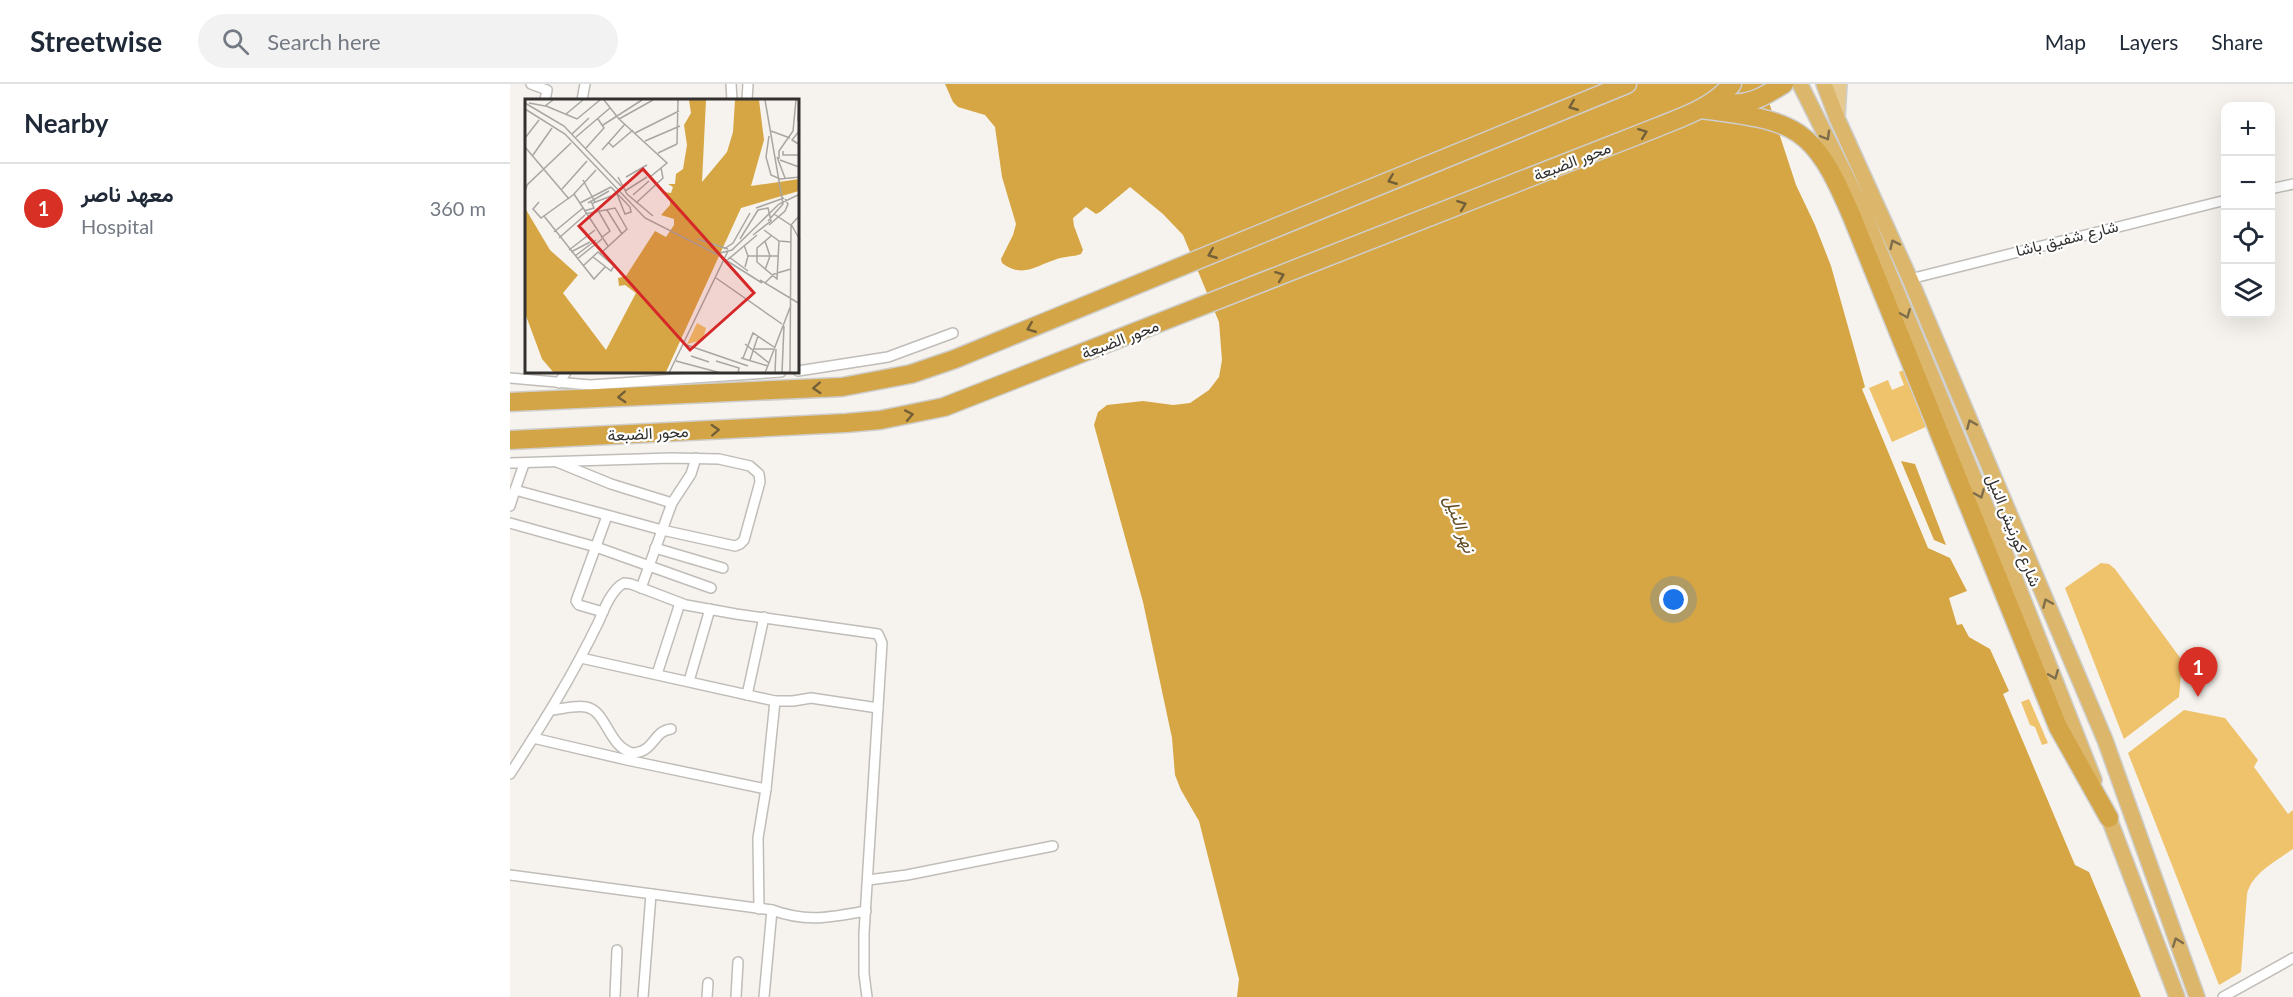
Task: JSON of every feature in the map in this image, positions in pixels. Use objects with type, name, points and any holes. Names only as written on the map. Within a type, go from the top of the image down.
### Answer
[{"type":"highway","points":[[510,402],[842,387],[911,374],[966,355],[1627,84]]},
{"type":"highway","points":[[1707,105],[1732,84]]},
{"type":"highway","points":[[1707,105],[1749,102],[1784,84]]},
{"type":"highway","name":"شارع كورنيش النيل","points":[[1800,84],[1857,197],[2065,701],[2177,997]]},
{"type":"highway","name":"شارع كورنيش النيل","points":[[1824,84],[1837,118],[1910,279],[2105,740],[2197,997]]},
{"type":"highway","points":[[1707,105],[1784,124],[1809,141],[1829,167],[1857,228],[2058,727],[2109,819]]},
{"type":"highway","name":"محور الضبعة","points":[[510,440],[846,423],[880,420],[944,406],[1658,128],[1707,105]]},
{"type":"highway","points":[[2065,701],[2074,704],[2084,699],[2086,695]]},
{"type":"highway","points":[[2083,748],[2089,740],[2100,738],[2105,740]]},
{"type":"main road","points":[[1837,118],[1839,84]]},
{"type":"main road","points":[[1839,102],[1849,84]]},
{"type":"street","points":[[531,84],[547,90],[545,99]]},
{"type":"street","points":[[582,99],[585,84]]},
{"type":"street","points":[[731,84],[732,99]]},
{"type":"street","points":[[747,99],[748,84]]},
{"type":"street","points":[[2275,188],[2293,184]]},
{"type":"street","name":"شارع شفيق باشا","points":[[1910,279],[2221,201]]},
{"type":"street","points":[[800,371],[888,357],[953,333]]},
{"type":"street","points":[[560,382],[565,374]]},
{"type":"street","points":[[510,378],[590,385],[730,374]]},
{"type":"street","points":[[641,588],[672,503],[691,474],[696,458]]},
{"type":"street","points":[[510,463],[696,458],[750,466],[759,474],[760,482],[744,540],[735,546],[662,530],[515,490]]},
{"type":"street","points":[[555,461],[611,484],[672,503]]},
{"type":"street","points":[[510,506],[524,464]]},
{"type":"street","points":[[603,612],[576,603],[607,516]]},
{"type":"street","points":[[510,523],[596,547],[711,588]]},
{"type":"street","points":[[655,548],[723,568]]},
{"type":"street","points":[[510,774],[552,710],[603,612],[620,585],[628,582],[680,603],[710,609],[878,634],[882,643],[866,910],[864,974],[867,997]]},
{"type":"street","points":[[657,674],[680,603]]},
{"type":"street","points":[[689,681],[710,609]]},
{"type":"street","points":[[747,695],[764,617]]},
{"type":"street","points":[[581,658],[775,701],[811,698],[878,708]]},
{"type":"street","points":[[759,909],[758,838],[766,789],[775,701]]},
{"type":"street","points":[[552,710],[579,707],[592,710],[599,716],[617,743],[632,753],[647,749],[662,732],[671,729]]},
{"type":"street","points":[[533,738],[766,789]]},
{"type":"street","points":[[868,880],[918,873],[1053,846]]},
{"type":"street","points":[[510,875],[772,910],[801,919],[816,919],[866,910]]},
{"type":"street","points":[[644,997],[651,894]]},
{"type":"street","points":[[764,997],[772,910]]},
{"type":"street","points":[[615,997],[617,950]]},
{"type":"street","points":[[2223,997],[2293,958]]},
{"type":"street","points":[[736,997],[738,962]]},
{"type":"street","points":[[707,997],[708,983]]},
{"type":"shaded area","points":[[1904,370],[1928,426],[1892,442],[1869,388],[1888,380],[1892,390],[1904,385],[1899,372]]},
{"type":"shaded area","points":[[2101,563],[2109,564],[2115,569],[2181,659],[2182,664],[2179,697],[2124,739],[2065,588]]},
{"type":"shaded area","points":[[2029,699],[2048,743],[2042,745],[2035,727],[2030,725],[2021,702]]},
{"type":"shaded area","points":[[2184,710],[2225,718],[2258,760],[2254,767],[2288,814],[2293,810],[2293,849],[2259,874],[2247,894],[2241,972],[2219,985],[2128,753]]},
{"type":"water","name":"نهر النيل","points":[[945,84],[1763,84],[1796,185],[1831,266],[1865,387],[1862,389],[1928,548],[1950,558],[1967,591],[1949,598],[1957,625],[1962,624],[1969,637],[1990,649],[2009,691],[2003,694],[2075,865],[2089,872],[2141,997],[1237,997],[1239,979],[1199,821],[1175,775],[1172,738],[1143,602],[1094,425],[1098,412],[1107,405],[1143,401],[1173,405],[1190,403],[1209,390],[1219,377],[1222,360],[1219,322],[1183,235],[1163,214],[1130,187],[1100,212],[1096,214],[1086,207],[1073,218],[1083,250],[1081,254],[1023,270],[1010,268],[1002,263],[1001,259],[1016,224],[1002,177],[995,127],[985,115],[958,107],[953,102]]},
{"type":"water","points":[[1901,461],[1915,464],[1946,545],[1934,540]]},
{"type":"place","name":"معهد ناصر","points":[[2198,697]]}]
